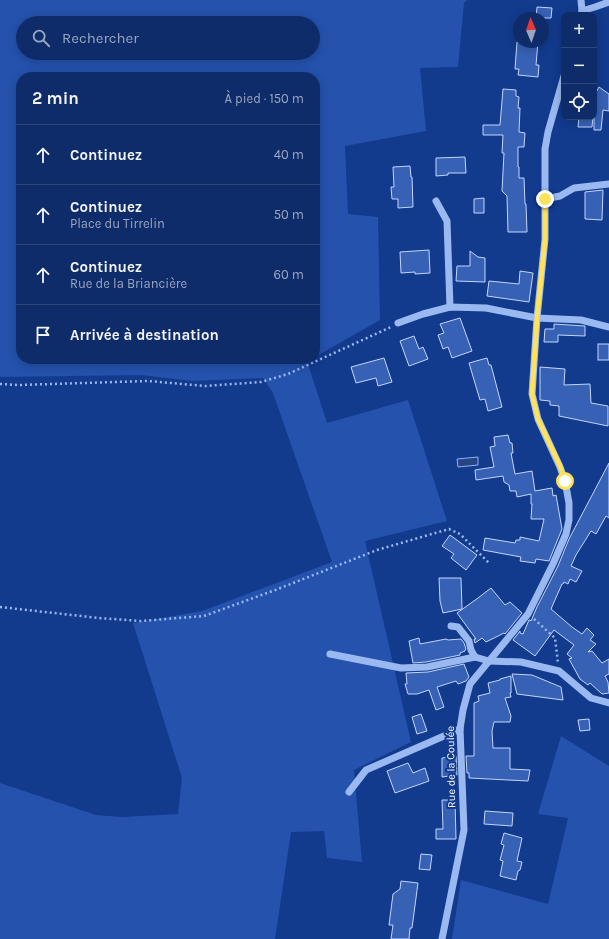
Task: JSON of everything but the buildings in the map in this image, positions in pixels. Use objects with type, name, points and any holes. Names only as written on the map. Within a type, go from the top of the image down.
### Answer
[{"type":"street","points":[[581,0],[582,12]]},
{"type":"street","points":[[584,12],[609,2]]},
{"type":"street","name":"Rue de la Coulée","points":[[442,939],[464,830],[460,729],[470,684],[528,614],[553,564],[566,534],[569,520],[569,503],[565,481],[560,466],[538,419],[532,394],[537,318],[545,240],[545,149],[548,132],[562,84]]},
{"type":"street","points":[[545,199],[560,196],[574,188],[609,184]]},
{"type":"street","points":[[436,202],[447,221],[450,307]]},
{"type":"street","points":[[398,323],[423,314],[450,307],[486,308],[537,318],[581,320],[609,327]]},
{"type":"street","points":[[451,626],[458,627],[469,641],[471,650],[475,657]]},
{"type":"street","points":[[330,654],[401,668],[427,667],[475,657],[490,661],[521,662],[559,671],[591,698],[609,703]]},
{"type":"street","points":[[349,792],[366,770],[460,729]]},
{"type":"path","points":[[320,359],[398,323]]},
{"type":"path","points":[[0,384],[19,385],[148,381],[206,386],[261,382],[288,374],[310,364]]},
{"type":"path","points":[[0,607],[141,621],[204,616],[378,550],[449,529],[460,534],[489,563]]},
{"type":"path","points":[[528,614],[555,638],[559,671]]},
{"type":"shaded area","points":[[0,0],[467,0],[464,3],[458,67],[420,68],[426,131],[345,146],[348,214],[378,217],[380,320],[320,354],[320,72],[16,72],[16,364],[308,364],[327,423],[408,400],[447,521],[365,541],[411,742],[354,770],[362,862],[327,858],[324,831],[291,832],[275,939],[0,939],[0,783],[96,815],[122,817],[178,814],[182,778],[133,623],[202,611],[332,562],[273,393],[263,378],[192,381],[141,375],[0,377]]},
{"type":"shaded area","points":[[478,457],[478,465],[458,467],[457,459]]},
{"type":"shaded area","points":[[561,736],[609,766],[609,939],[452,939],[461,880],[548,904],[568,818],[538,814]]},
{"type":"route","points":[[545,199],[545,240],[537,318],[532,394],[538,419],[560,466],[565,481]]}]
